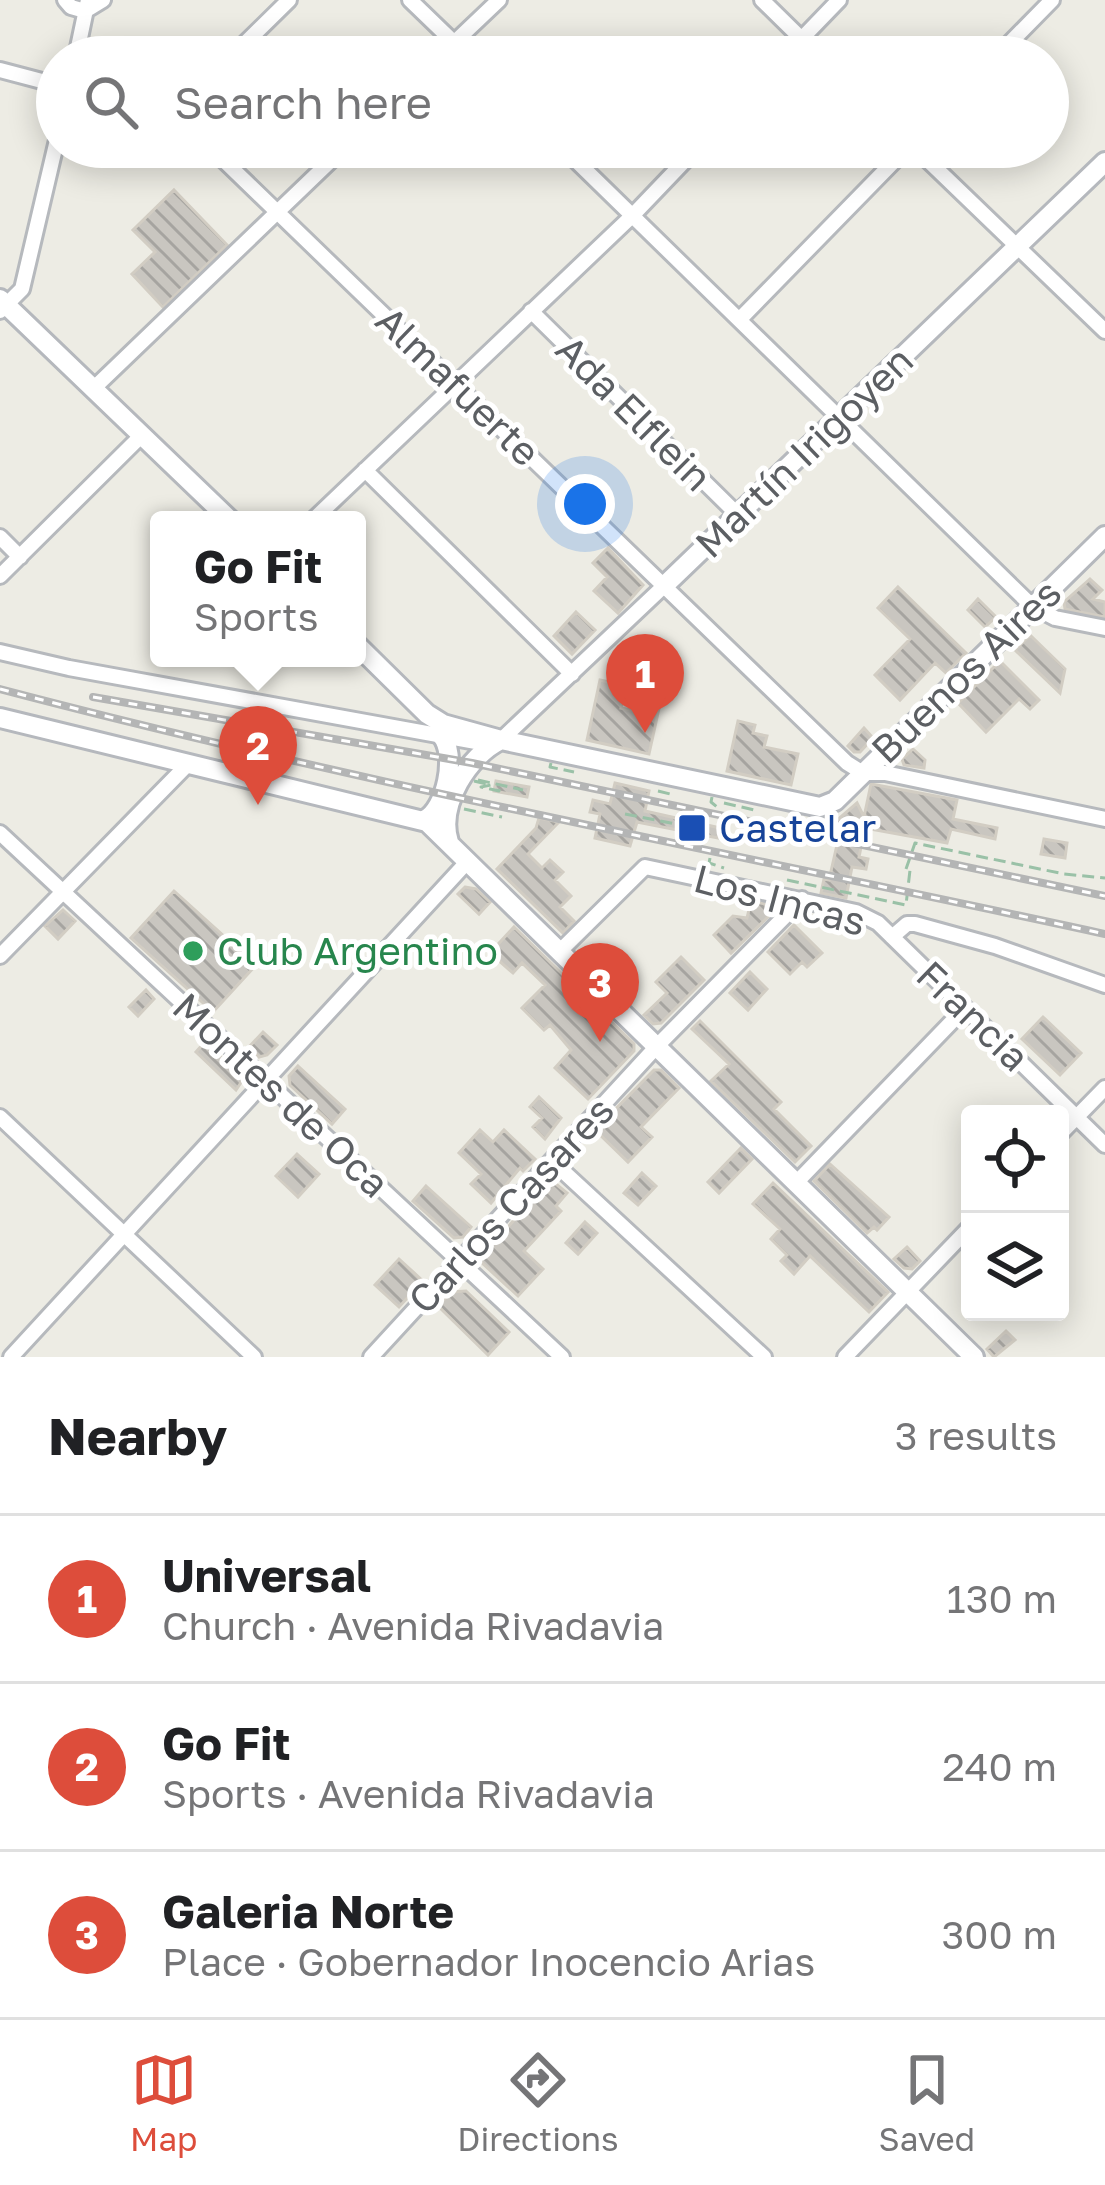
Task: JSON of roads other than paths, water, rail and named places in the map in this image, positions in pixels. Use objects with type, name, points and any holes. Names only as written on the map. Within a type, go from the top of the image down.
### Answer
[{"type":"street","points":[[65,0],[77,10],[103,0]]},
{"type":"street","points":[[252,36],[289,0]]},
{"type":"street","points":[[410,0],[447,36]]},
{"type":"street","points":[[461,36],[499,0]]},
{"type":"street","points":[[762,0],[799,36]]},
{"type":"street","points":[[803,36],[839,0]]},
{"type":"street","points":[[1017,36],[1052,0]]},
{"type":"street","points":[[80,36],[87,5]]},
{"type":"street","points":[[0,70],[36,79]]},
{"type":"street","name":"Martín Irigoyen","points":[[501,740],[1105,162]]},
{"type":"street","points":[[50,168],[22,289],[2,305],[221,511]]},
{"type":"street","name":"Almafuerte","points":[[232,168],[847,763],[862,772]]},
{"type":"street","points":[[93,389],[323,168]]},
{"type":"street","points":[[584,168],[1032,606],[1055,618],[1105,628]]},
{"type":"street","points":[[322,511],[678,168]]},
{"type":"street","points":[[740,319],[890,168]]},
{"type":"street","points":[[933,168],[1105,331]]},
{"type":"street","name":"Ada Elflein","points":[[531,311],[738,515]]},
{"type":"street","points":[[0,576],[142,435]]},
{"type":"street","points":[[365,470],[572,674]]},
{"type":"street","name":"Buenos Aires","points":[[501,740],[828,806],[1105,536]]},
{"type":"street","points":[[0,537],[20,556]]},
{"type":"street","points":[[0,652],[69,668],[501,740]]},
{"type":"street","points":[[366,654],[439,728],[449,746],[448,772],[435,813],[424,820]]},
{"type":"street","points":[[0,718],[424,820],[974,1357]]},
{"type":"street","points":[[448,842],[447,815],[464,773],[483,749],[501,740]]},
{"type":"street","points":[[0,956],[187,765]]},
{"type":"street","points":[[862,772],[1105,819]]},
{"type":"street","name":"Montes de Oca","points":[[0,833],[562,1357]]},
{"type":"street","points":[[11,1357],[468,861]]},
{"type":"street","name":"Los Incas","points":[[561,950],[639,871],[653,868],[856,912],[892,937],[907,924],[915,924],[1105,985]]},
{"type":"street","name":"Carlos Casares","points":[[371,1357],[658,1045],[802,898]]},
{"type":"street","name":"Francia","points":[[892,937],[1105,1145]]},
{"type":"street","points":[[796,1184],[964,1010]]},
{"type":"street","points":[[1069,1125],[1105,1088]]},
{"type":"street","points":[[0,1117],[254,1357]]},
{"type":"street","points":[[552,1161],[764,1357]]},
{"type":"street","points":[[845,1357],[961,1236]]},
{"type":"railway","points":[[0,689],[413,788],[1105,934]]},
{"type":"railway","points":[[93,697],[472,763],[1105,896]]},
{"type":"place","name":"Universal","points":[[645,733]]},
{"type":"place","name":"Go Fit","points":[[258,805]]},
{"type":"place","name":"Castelar","points":[[692,828]]},
{"type":"place","name":"Club Argentino","points":[[193,951]]},
{"type":"place","name":"Galeria Norte","points":[[600,1042]]}]
